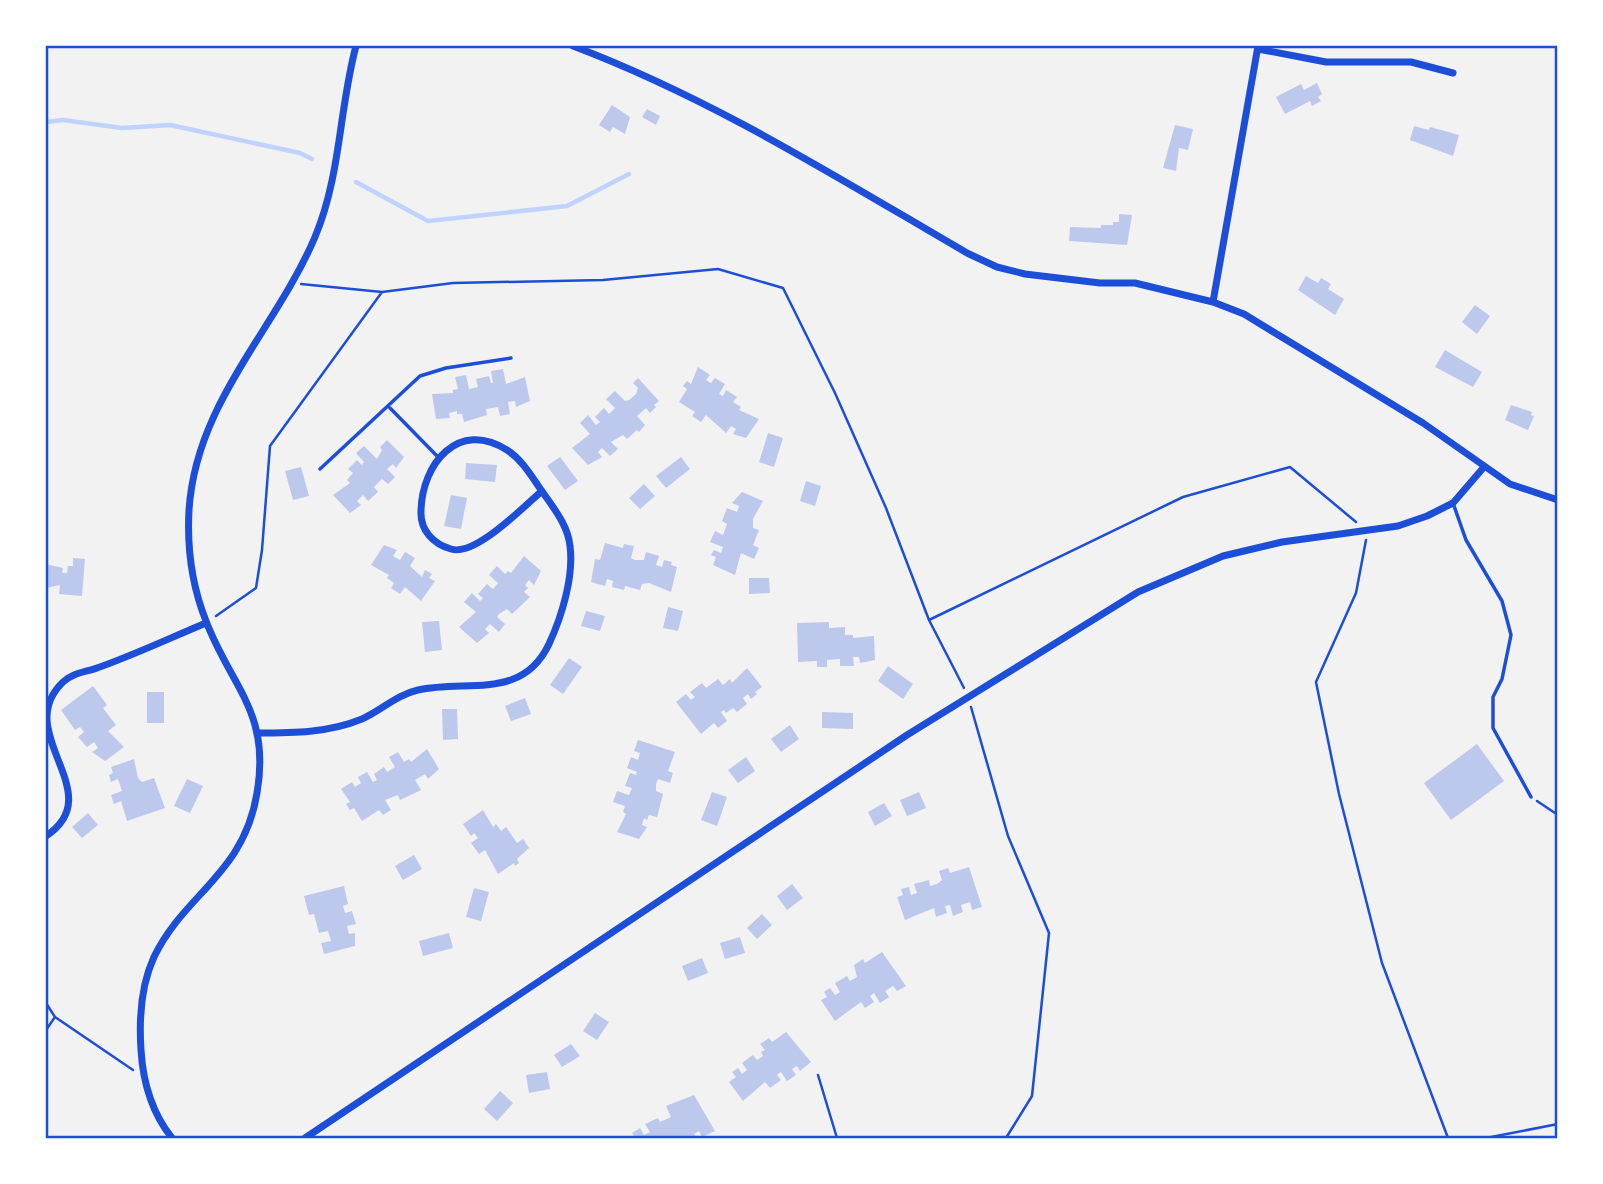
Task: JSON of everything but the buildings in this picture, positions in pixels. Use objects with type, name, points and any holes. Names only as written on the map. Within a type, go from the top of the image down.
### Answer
[{"type":"street","points":[[172,1139],[158,1117],[144,1077],[140,1032],[149,971],[162,943],[226,867],[247,830],[260,776],[257,733],[243,689],[206,623],[195,586],[189,539],[190,501],[198,454],[211,418],[234,373],[291,283],[316,236],[333,182],[356,46]]},
{"type":"street","points":[[573,46],[676,87],[730,115],[967,253],[997,267],[1056,279],[1135,283],[1213,302],[1244,314],[1283,335],[1423,424],[1510,484],[1558,500]]},
{"type":"street","points":[[1213,302],[1258,47],[1326,62],[1411,62],[1453,73]]},
{"type":"street","points":[[257,733],[307,733],[342,726],[411,692],[506,682],[533,669],[551,640],[570,564],[570,545],[565,527],[541,491],[516,457],[494,443],[463,442],[438,457],[427,478],[421,520],[430,537],[453,550],[461,551],[476,545],[541,491]]},
{"type":"street","points":[[304,1139],[968,696],[1138,592],[1192,567],[1282,542],[1408,523],[1453,503],[1485,467]]},
{"type":"street","points":[[46,836],[66,814],[70,793],[48,731],[48,709],[55,691],[73,676],[206,623]]},
{"type":"lane","points":[[320,469],[344,450],[369,422],[390,408],[420,376],[434,370],[511,358]]},
{"type":"lane","points":[[390,408],[438,457]]},
{"type":"lane","points":[[1453,503],[1466,540],[1502,601],[1511,635],[1510,646],[1493,697],[1493,728],[1531,797]]},
{"type":"path","points":[[291,283],[382,292],[453,283],[603,280],[718,269],[783,288],[835,393],[881,496],[929,620],[968,696],[1008,836],[1049,933],[1032,1096],[1006,1139]]},
{"type":"path","points":[[206,623],[256,588],[262,550],[270,446],[382,292]]},
{"type":"path","points":[[929,620],[1182,497],[1290,467],[1368,531],[1356,593],[1316,682],[1339,794],[1382,962],[1448,1139]]},
{"type":"path","points":[[1531,797],[1558,815]]},
{"type":"path","points":[[46,1003],[55,1017],[144,1077]]},
{"type":"path","points":[[46,1030],[55,1017]]},
{"type":"path","points":[[818,1075],[837,1139]]},
{"type":"path","points":[[1486,1139],[1558,1124]]},
{"type":"waterway","points":[[46,122],[63,120],[122,128],[170,125],[300,153],[312,159]]},
{"type":"waterway","points":[[356,182],[428,221],[567,206],[629,174]]}]
